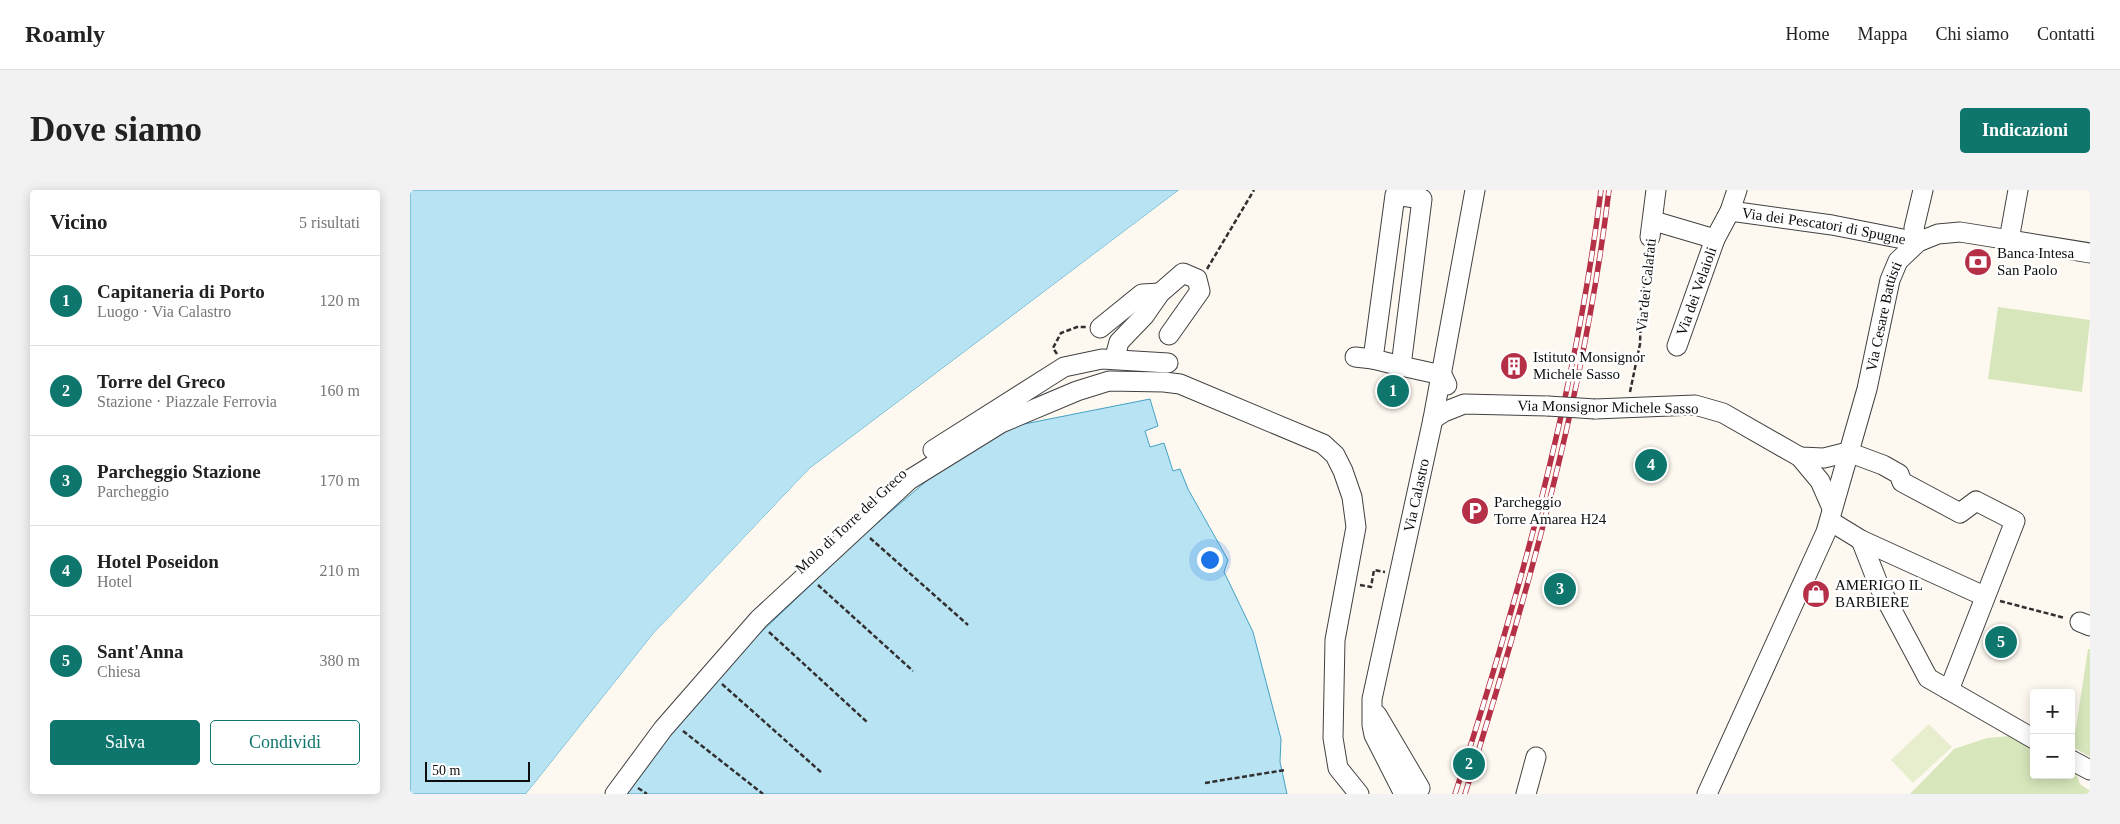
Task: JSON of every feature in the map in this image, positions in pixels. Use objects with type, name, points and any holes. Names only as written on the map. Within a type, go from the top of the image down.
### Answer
[{"type":"street","name":"Via Calastro","points":[[1412,791],[1374,735],[1372,699],[1434,419],[1475,190]]},
{"type":"street","points":[[1652,229],[1656,190]]},
{"type":"street","name":"Via dei Velaioli","points":[[1678,346],[1715,238],[1730,211],[1737,190]]},
{"type":"street","points":[[1918,242],[1914,228],[1923,190]]},
{"type":"street","points":[[2009,240],[2018,190]]},
{"type":"street","points":[[1401,366],[1422,199],[1407,193],[1395,195],[1364,358],[1442,375],[1450,391],[1464,404]]},
{"type":"street","name":"Via dei Pescatori di Spugne","points":[[1730,211],[1832,225],[1918,242]]},
{"type":"street","name":"Via dei Velaioli","points":[[1652,229],[1715,238]]},
{"type":"street","name":"Via Cesare Battisti","points":[[1707,794],[1831,515],[1867,389],[1890,280],[1898,261],[1918,242],[1938,234],[1960,232],[2090,253]]},
{"type":"street","points":[[1109,381],[1119,342],[1144,316],[1160,293],[1183,273],[1197,279],[1200,291],[1169,336]]},
{"type":"street","points":[[1100,328],[1142,294],[1160,293]]},
{"type":"street","name":"Molo di Torre del Greco","points":[[604,794],[664,714],[764,604],[849,520],[896,478],[952,437],[1064,367],[1102,359],[1168,363]]},
{"type":"street","points":[[615,794],[663,729],[759,619],[909,480],[1001,423],[1077,391],[1109,381],[1180,384],[1323,444],[1330,449],[1343,471],[1352,497],[1356,527],[1335,640],[1334,738],[1338,768],[1359,794]]},
{"type":"street","name":"Via Monsignor Michele Sasso","points":[[1434,419],[1444,412],[1464,404],[1595,409],[1695,405],[1723,413],[1800,457],[1820,481],[1831,515]]},
{"type":"street","points":[[1848,452],[1884,465],[1899,474],[1902,482],[1960,513],[1976,501],[2015,521],[1984,596],[1949,690]]},
{"type":"street","name":"Via Monsignor Michele Sasso","points":[[1800,457],[1824,458],[1848,452]]},
{"type":"street","points":[[1831,515],[1860,540],[1984,596]]},
{"type":"street","points":[[1860,540],[1879,586],[1928,678],[2030,737]]},
{"type":"street","points":[[1526,794],[1536,757]]},
{"type":"street","points":[[2075,762],[2090,770]]},
{"type":"path","points":[[1197,279],[1223,244],[1254,190]]},
{"type":"path","name":"Via dei Calafati","points":[[1627,407],[1640,344],[1641,309],[1652,229]]},
{"type":"path","points":[[1064,367],[1053,348],[1061,333],[1077,327]]},
{"type":"path","points":[[869,537],[968,625]]},
{"type":"path","points":[[1346,582],[1371,587],[1374,570],[1399,576]]},
{"type":"path","points":[[811,578],[913,671]]},
{"type":"path","points":[[1984,596],[2085,624]]},
{"type":"path","points":[[768,632],[866,722]]},
{"type":"path","points":[[719,682],[822,773]]},
{"type":"path","points":[[678,727],[763,794]]},
{"type":"path","points":[[1205,783],[1285,770]]},
{"type":"green space","points":[[1998,307],[2090,320],[2082,392],[1988,379]]},
{"type":"green space","points":[[2088,649],[2090,649],[2090,757],[2075,748],[2075,734]]},
{"type":"green space","points":[[1929,724],[1952,747],[1913,783],[1891,760]]},
{"type":"green space","points":[[2010,736],[2030,747],[2030,779],[2075,779],[2075,772],[2080,784],[2090,791],[2090,794],[1910,794],[1954,749],[1987,738]]},
{"type":"water","points":[[410,190],[1179,190],[809,469],[653,634],[526,794],[410,794]]},
{"type":"water","points":[[1150,399],[1158,426],[1145,431],[1150,447],[1164,443],[1173,471],[1180,469],[1188,489],[1228,560],[1224,572],[1253,632],[1281,739],[1280,762],[1287,794],[621,794],[674,725],[755,638],[862,536],[930,478],[999,429]]},
{"type":"pier","points":[[1181,190],[1180,192],[810,471],[655,635],[529,794],[526,794],[653,634],[809,469]]},
{"type":"railway","points":[[1455,794],[1501,645],[1542,495],[1576,344],[1601,190]]},
{"type":"railway","points":[[1465,794],[1510,645],[1551,495],[1585,343],[1609,190]]},
{"type":"place","name":"Banca Intesa San Paolo","points":[[1978,262]]},
{"type":"place","name":"Istituto Monsignor Michele Sasso","points":[[1514,366]]},
{"type":"place","name":"Capitaneria di Porto","points":[[1393,391]]},
{"type":"place","name":"Hotel Poseidon","points":[[1651,465]]},
{"type":"place","name":"Parcheggio Torre Amarea H24","points":[[1475,511]]},
{"type":"place","name":"Parcheggio Stazione","points":[[1560,589]]},
{"type":"place","name":"AMERIGO IL BARBIERE","points":[[1816,594]]},
{"type":"place","name":"Sant'Anna","points":[[2001,642]]},
{"type":"place","name":"Torre del Greco","points":[[1469,764]]}]
